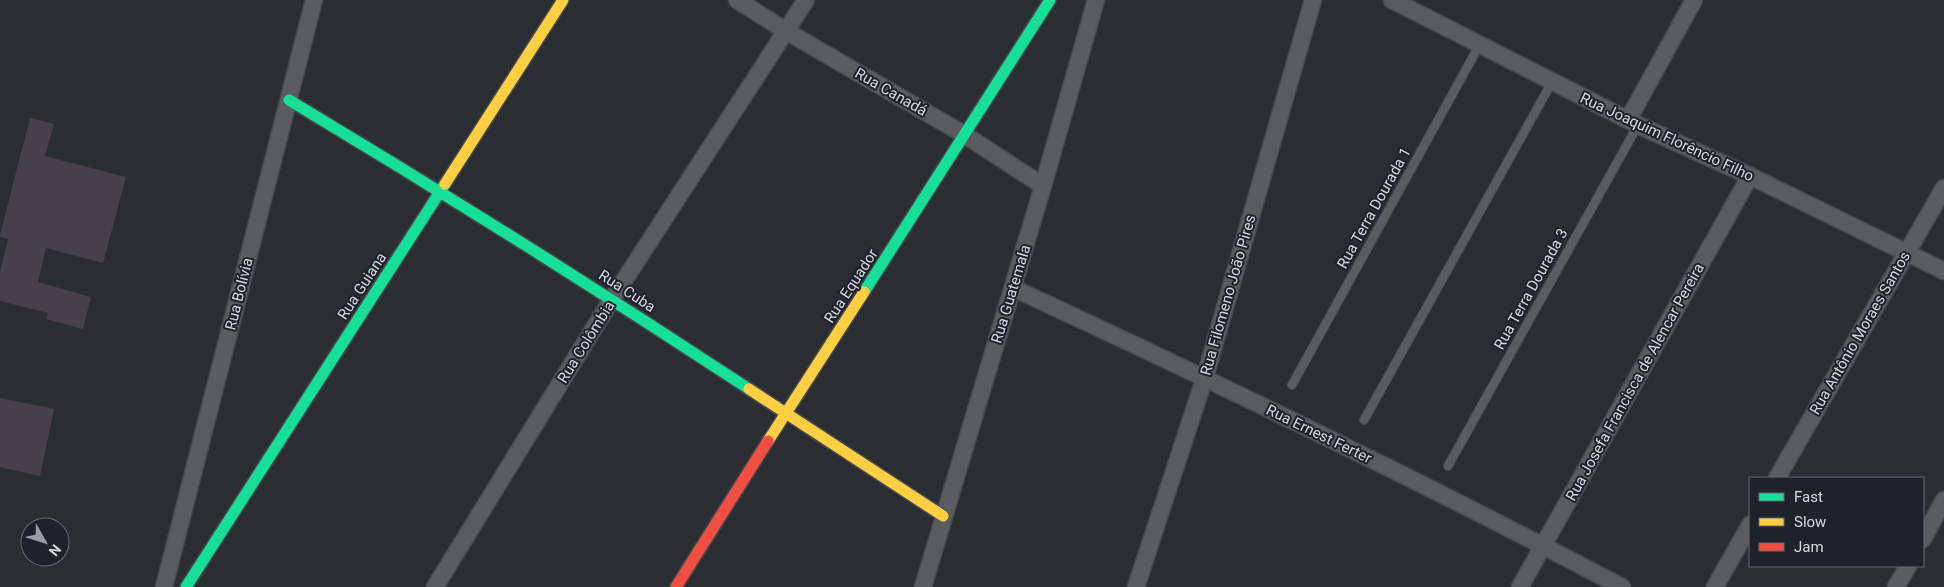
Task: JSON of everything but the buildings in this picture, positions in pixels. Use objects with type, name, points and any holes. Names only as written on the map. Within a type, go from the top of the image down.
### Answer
[{"type":"street","name":"Rua Bolívia","points":[[164,587],[314,0]]},
{"type":"street","name":"Rua Guiana","points":[[186,587],[563,0]]},
{"type":"street","name":"Rua Canadá","points":[[737,0],[786,31],[965,135],[1043,186]]},
{"type":"street","name":"Rua Colômbia","points":[[435,587],[612,299],[806,0]]},
{"type":"street","name":"Rua Equador","points":[[676,587],[785,413],[1050,0]]},
{"type":"street","name":"Rua Guatemala","points":[[923,587],[1013,288],[1096,0]]},
{"type":"street","name":"Rua Filomeno João Pires","points":[[1136,587],[1204,377],[1313,0]]},
{"type":"street","name":"Rua Joaquim Florêncio Filho","points":[[1392,0],[1633,122],[1750,176],[1944,271]]},
{"type":"street","points":[[1633,122],[1694,0]]},
{"type":"street","name":"Rua Cuba","points":[[289,100],[440,191],[612,299],[943,516]]},
{"type":"street","name":"Rua Josefa Francisca de Alencar Pereira","points":[[1520,587],[1750,176]]},
{"type":"street","name":"Rua Antônio Moraes Santos","points":[[1778,477],[1944,188]]},
{"type":"street","name":"Rua Ernest Ferter","points":[[1013,288],[1204,377],[1622,587]]},
{"type":"street","points":[[1924,537],[1944,500]]},
{"type":"street","points":[[1714,587],[1749,527]]},
{"type":"street","points":[[1896,587],[1907,567]]},
{"type":"lane","name":"Rua Terra Dourada 1","points":[[1292,385],[1480,44]]},
{"type":"lane","points":[[1364,420],[1552,82]]},
{"type":"lane","name":"Rua Terra Dourada 3","points":[[1448,466],[1633,122]]},
{"type":"traffic: fast","points":[[864,292],[1050,0]]},
{"type":"traffic: fast","points":[[289,100],[520,242],[749,389]]},
{"type":"traffic: fast","points":[[186,587],[445,184]]},
{"type":"traffic: slow","points":[[445,184],[563,0]]},
{"type":"traffic: slow","points":[[768,441],[864,292]]},
{"type":"traffic: slow","points":[[749,389],[943,516]]},
{"type":"traffic: jam","points":[[676,587],[768,441]]}]
